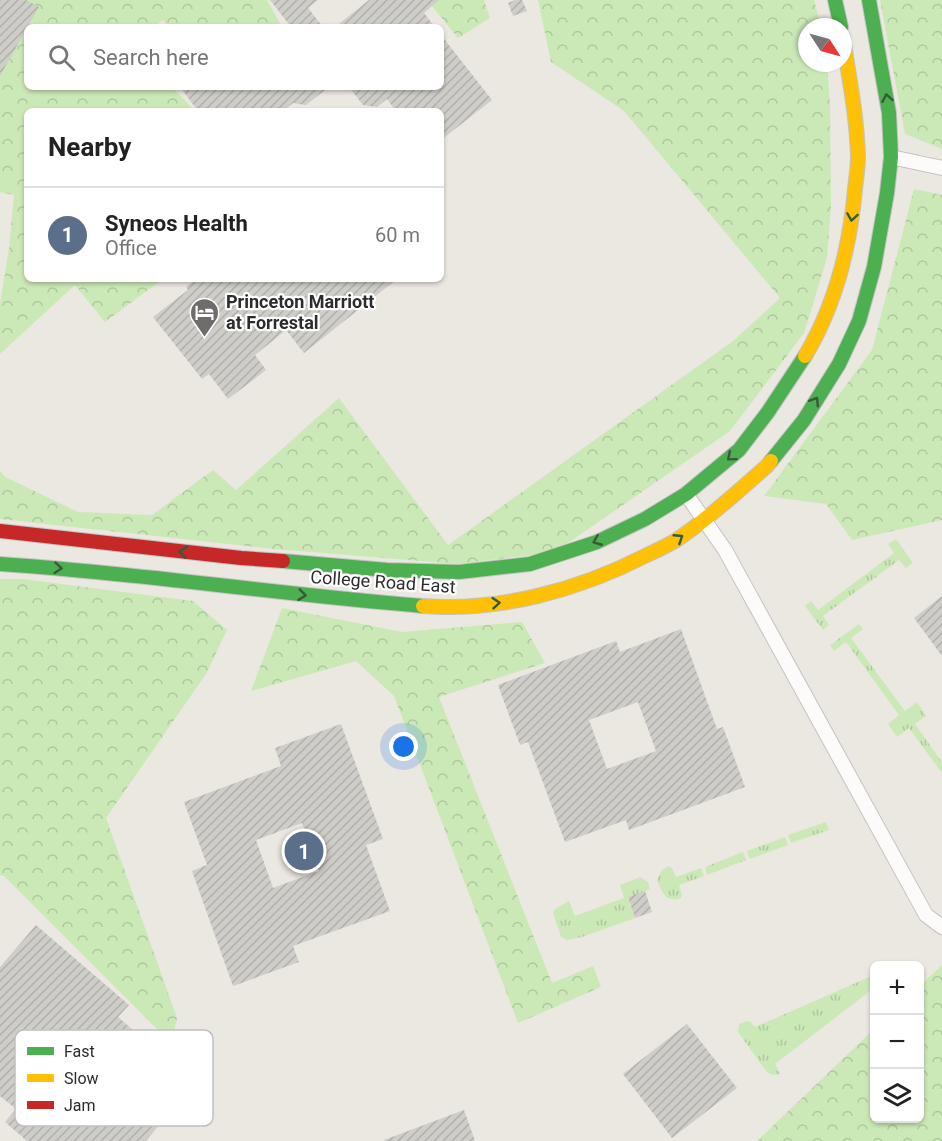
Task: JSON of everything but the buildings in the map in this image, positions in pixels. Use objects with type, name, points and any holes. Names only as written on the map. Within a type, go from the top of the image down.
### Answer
[{"type":"street","points":[[835,0],[839,18]]},
{"type":"street","name":"College Road East","points":[[0,564],[63,568],[353,601],[443,608],[506,603],[566,588],[624,567],[673,542],[704,520],[767,466],[804,420],[839,364],[858,321],[874,267],[891,157],[889,113],[869,0]]},
{"type":"street","name":"College Road East","points":[[0,531],[241,558],[387,570],[459,572],[530,564],[597,542],[645,519],[686,494],[739,450],[768,412],[807,353],[826,314],[839,276],[853,214],[858,159],[856,119],[848,72]]},
{"type":"street","points":[[891,157],[942,168]]},
{"type":"street","points":[[686,494],[725,550],[926,915],[942,927]]},
{"type":"green space","points":[[0,0],[267,0],[280,24],[166,24],[163,20],[157,24],[24,24],[24,90],[175,90],[192,108],[24,108],[24,282],[159,282],[105,322],[75,285],[0,354],[0,304],[14,195],[0,192]]},
{"type":"green space","points":[[427,0],[484,0],[490,18],[458,38]]},
{"type":"green space","points":[[538,0],[814,0],[819,18],[798,18],[798,72],[828,72],[831,207],[827,258],[804,333],[730,431],[555,552],[458,564],[274,549],[0,519],[0,471],[5,477],[78,512],[152,515],[213,470],[236,490],[339,398],[448,545],[733,341],[780,298],[624,111],[551,62]]},
{"type":"green space","points":[[880,0],[942,0],[942,149],[905,134]]},
{"type":"green space","points":[[914,189],[942,195],[942,520],[852,540],[826,504],[764,496],[872,350]]},
{"type":"green space","points":[[896,539],[913,563],[906,568],[899,560],[823,616],[829,625],[823,630],[805,606],[811,601],[818,610],[894,553],[888,544]]},
{"type":"green space","points":[[0,579],[23,579],[193,601],[227,630],[206,674],[106,818],[177,1018],[174,1030],[158,1030],[4,876],[0,875]]},
{"type":"green space","points":[[282,608],[402,632],[522,622],[545,663],[439,697],[552,983],[593,966],[601,987],[518,1023],[394,696],[356,661],[251,691]]},
{"type":"green space","points":[[859,624],[863,629],[851,638],[905,711],[917,702],[926,716],[915,724],[942,762],[942,773],[909,728],[897,737],[888,724],[899,715],[846,642],[834,651],[830,645]]},
{"type":"green space","points":[[826,822],[829,830],[791,843],[788,835]]},
{"type":"green space","points":[[785,837],[788,845],[750,859],[747,851]]},
{"type":"green space","points":[[743,852],[746,860],[707,875],[705,867]]},
{"type":"green space","points":[[669,866],[676,877],[701,868],[704,876],[679,885],[681,898],[671,899],[665,895],[657,880],[662,870]]},
{"type":"green space","points":[[640,877],[648,882],[650,889],[628,898],[635,918],[582,937],[567,940],[561,937],[553,913],[555,909],[569,901],[575,916],[624,898],[620,885]]},
{"type":"green space","points":[[942,965],[942,1141],[757,1141],[870,1033],[870,1123],[924,1123],[924,982]]},
{"type":"green space","points":[[870,977],[870,991],[775,1064],[780,1074],[772,1075],[766,1071],[738,1032],[739,1024],[747,1021],[755,1027]]},
{"type":"traffic: fast","points":[[835,0],[839,18]]},
{"type":"traffic: fast","points":[[771,461],[804,420],[839,364],[859,321],[874,267],[891,157],[889,113],[869,0]]},
{"type":"traffic: fast","points":[[283,561],[387,570],[459,572],[530,564],[597,542],[645,519],[686,494],[739,450],[768,412],[805,356]]},
{"type":"traffic: fast","points":[[0,564],[423,606]]},
{"type":"traffic: slow","points":[[805,356],[816,337],[833,296],[845,254],[853,210],[858,157],[848,72]]},
{"type":"traffic: slow","points":[[423,606],[452,607],[509,602],[594,579],[675,541],[722,505],[771,461]]},
{"type":"traffic: jam","points":[[0,531],[283,561]]},
{"type":"place","name":"Princeton Marriott at Forrestal","points":[[205,338]]},
{"type":"place","name":"Syneos Health","points":[[304,851]]}]
